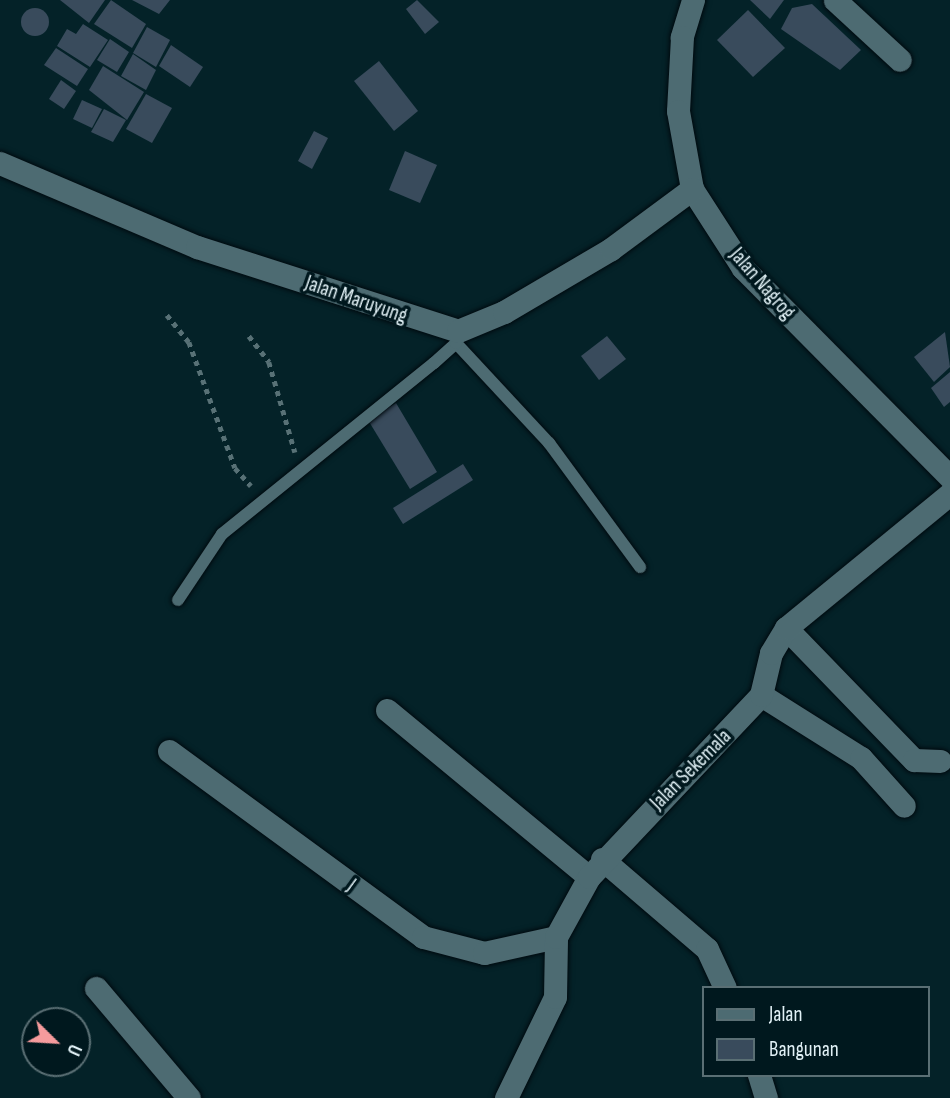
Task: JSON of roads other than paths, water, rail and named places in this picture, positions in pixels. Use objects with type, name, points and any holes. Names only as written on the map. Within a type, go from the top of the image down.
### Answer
[{"type":"street","name":"Jalan Nagrog","points":[[693,0],[682,37],[678,111],[692,189],[743,268],[950,477]]},
{"type":"street","points":[[835,0],[900,60]]},
{"type":"street","name":"Jalan Maruyung","points":[[0,163],[197,247],[457,337]]},
{"type":"street","points":[[457,337],[611,249],[692,189]]},
{"type":"street","points":[[904,806],[861,758],[761,695],[771,653],[786,628],[950,494]]},
{"type":"street","points":[[786,628],[914,760],[940,761]]},
{"type":"street","name":"Jalan Sekemala","points":[[506,1098],[555,996],[556,937],[595,868],[761,695]]},
{"type":"street","points":[[387,710],[595,868],[701,943],[724,986]]},
{"type":"street","name":"J","points":[[169,751],[423,937],[484,953],[556,937]]},
{"type":"street","points":[[96,988],[189,1098]]},
{"type":"street","points":[[760,1077],[766,1098]]},
{"type":"lane","points":[[178,600],[222,534],[457,337],[549,443],[640,567]]}]
